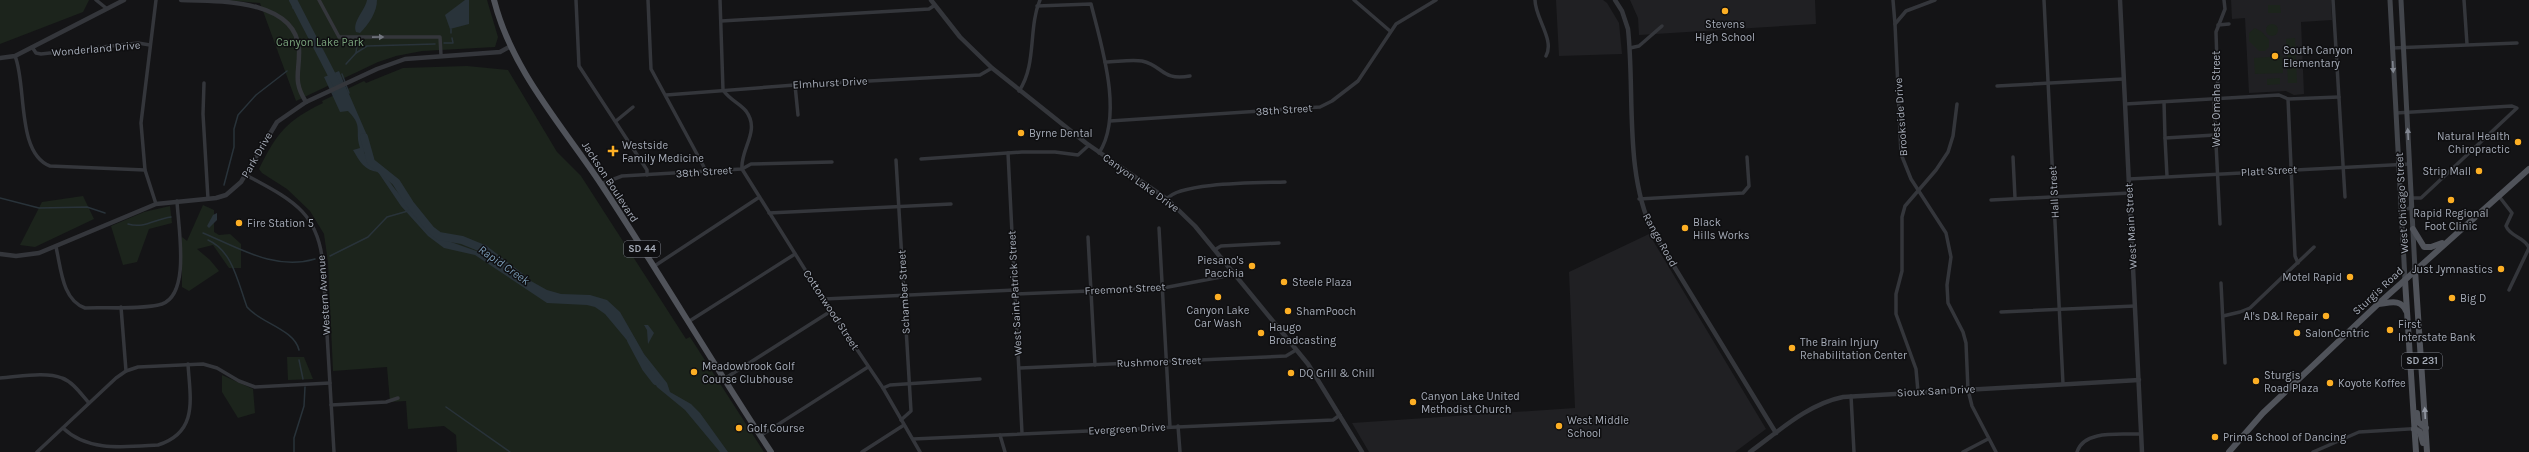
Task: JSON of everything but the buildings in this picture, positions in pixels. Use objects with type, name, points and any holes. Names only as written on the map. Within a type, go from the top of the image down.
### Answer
[{"type":"main road","name":"Jackson Boulevard","points":[[494,0],[511,46],[538,95],[601,184],[687,322],[771,452]]},
{"type":"main road","name":"West Chicago Street","points":[[2390,0],[2416,452]]},
{"type":"main road","name":"West Chicago Street","points":[[2401,0],[2415,270],[2427,452]]},
{"type":"main road","name":"Sturgis Road","points":[[2229,452],[2263,413],[2378,304],[2445,242],[2529,169]]},
{"type":"main road","points":[[2413,229],[2424,247],[2431,247],[2445,242]]},
{"type":"main road","points":[[2378,304],[2400,302],[2408,317]]},
{"type":"main road","points":[[2412,382],[2418,422],[2426,428]]},
{"type":"main road","points":[[2414,429],[2420,432],[2423,436],[2424,452]]},
{"type":"street","points":[[96,0],[106,8]]},
{"type":"street","points":[[0,58],[15,56],[124,0]]},
{"type":"street","points":[[156,0],[141,123],[146,170],[156,204]]},
{"type":"street","points":[[181,0],[257,2],[274,8],[288,22],[297,39],[299,52],[296,83],[306,102]]},
{"type":"street","points":[[319,0],[336,33],[342,38],[440,37],[441,55]]},
{"type":"street","points":[[576,0],[579,66],[647,170],[647,175]]},
{"type":"street","points":[[648,0],[651,69],[666,94],[704,167],[705,172]]},
{"type":"street","points":[[720,0],[724,90],[730,99],[747,112],[751,122],[752,131],[742,154],[742,169]]},
{"type":"street","name":"Canyon Lake Drive","points":[[931,0],[960,37],[992,68],[1089,145],[1167,199],[1216,249],[1308,364],[1362,452]]},
{"type":"street","points":[[1019,90],[1026,77],[1037,6],[1040,0]]},
{"type":"street","points":[[1354,0],[1390,31]]},
{"type":"street","name":"38th Street","points":[[1110,121],[1320,107],[1332,101],[1358,81],[1367,70],[1390,31],[1404,18],[1436,0]]},
{"type":"street","points":[[1535,0],[1537,15],[1549,42],[1546,56]]},
{"type":"street","name":"Range Road","points":[[1615,0],[1627,22],[1630,48],[1636,179],[1639,199],[1653,232],[1776,433]]},
{"type":"street","name":"Brookside Drive","points":[[1893,0],[1901,154],[1918,191],[1946,233],[1951,257],[1947,285],[1948,303],[1963,332],[1966,343],[1968,390],[1976,415],[1996,452]]},
{"type":"street","points":[[1895,24],[1906,11],[1935,0]]},
{"type":"street","name":"Hall Street","points":[[2044,0],[2063,384]]},
{"type":"street","name":"West Main Street","points":[[2120,0],[2142,452]]},
{"type":"street","name":"West Omaha Street","points":[[2220,224],[2214,103],[2218,95],[2218,25],[2225,9],[2224,0]]},
{"type":"street","points":[[2334,0],[2338,97],[2345,197]]},
{"type":"street","points":[[2464,0],[2467,44]]},
{"type":"street","points":[[1037,6],[1091,4],[1108,80],[1110,121],[1100,152]]},
{"type":"street","points":[[721,21],[922,9],[935,6]]},
{"type":"street","points":[[2218,25],[2229,24]]},
{"type":"street","points":[[1630,48],[1639,46],[1662,26]]},
{"type":"street","name":"Wonderland Drive","points":[[32,48],[36,53],[41,54],[138,43],[150,45]]},
{"type":"street","points":[[2392,48],[2517,43]]},
{"type":"street","name":"Park Drive","points":[[0,254],[28,256],[56,246],[156,204],[177,200],[208,199],[230,193],[246,175],[277,122],[306,102],[350,81],[401,60],[441,55],[500,52],[511,46]]},
{"type":"street","points":[[15,56],[31,146],[35,157],[41,163],[50,166],[146,170]]},
{"type":"street","points":[[1105,62],[1141,61],[1150,64],[1165,75],[1179,78],[1190,76]]},
{"type":"street","name":"Elmhurst Drive","points":[[666,94],[980,75],[992,68]]},
{"type":"street","points":[[1996,86],[2124,79]]},
{"type":"street","points":[[204,83],[203,114],[208,199]]},
{"type":"street","points":[[795,85],[798,115]]},
{"type":"street","points":[[2125,104],[2279,95],[2288,99],[2338,97]]},
{"type":"street","points":[[2288,99],[2290,171],[2295,256],[2298,263]]},
{"type":"street","points":[[2164,102],[2167,176]]},
{"type":"street","points":[[1918,392],[1916,369],[1896,314],[1896,294],[1902,271],[1902,217],[1905,206],[1936,170],[1948,152],[1953,136],[1957,104]]},
{"type":"street","points":[[2396,113],[2512,106],[2517,108],[2421,198],[2412,198],[2410,208],[2401,211]]},
{"type":"street","points":[[616,121],[634,107]]},
{"type":"street","points":[[2165,138],[2215,135]]},
{"type":"street","points":[[921,159],[1008,153],[1055,152],[1078,155],[1089,145]]},
{"type":"street","name":"West Saint Patrick Street","points":[[1008,153],[1020,368],[1022,434]]},
{"type":"street","points":[[1639,199],[1742,193],[1749,186],[1747,156]]},
{"type":"street","points":[[2013,157],[2015,198]]},
{"type":"street","name":"Schamber Street","points":[[896,160],[911,411],[901,420]]},
{"type":"street","name":"38th Street","points":[[601,184],[614,177],[742,169],[751,164],[832,162]]},
{"type":"street","name":"Platt Street","points":[[2129,180],[2167,176],[2410,164]]},
{"type":"street","name":"Cottonwood Street","points":[[742,169],[758,198],[883,388],[920,452]]},
{"type":"street","name":"Western Avenue","points":[[246,175],[295,204],[309,219],[316,231],[322,252],[334,452]]},
{"type":"street","points":[[1167,199],[1178,191],[1215,185],[1285,182]]},
{"type":"street","points":[[1990,200],[2130,193]]},
{"type":"street","points":[[2498,196],[2512,213],[2506,226],[2508,230],[2526,242],[2529,248],[2509,290]]},
{"type":"street","points":[[653,267],[758,198]]},
{"type":"street","points":[[56,246],[67,292],[72,301],[85,308],[162,304],[173,295],[180,276],[177,200]]},
{"type":"street","points":[[769,213],[952,204]]},
{"type":"street","points":[[1159,228],[1170,426]]},
{"type":"street","points":[[1088,237],[1095,365]]},
{"type":"street","points":[[1216,249],[1221,246],[1279,243]]},
{"type":"street","points":[[2222,316],[2250,308],[2314,247]]},
{"type":"street","points":[[687,322],[795,254]]},
{"type":"street","name":"Freemont Street","points":[[824,299],[1163,288],[1226,276],[1233,271]]},
{"type":"street","points":[[2221,283],[2225,363]]},
{"type":"street","points":[[2001,312],[2135,306]]},
{"type":"street","points":[[121,307],[126,371]]},
{"type":"street","points":[[724,379],[831,311]]},
{"type":"street","name":"Rushmore Street","points":[[1020,368],[1166,363],[1286,356],[1296,350]]},
{"type":"street","points":[[63,428],[72,439],[90,447],[158,445],[168,442],[178,435],[189,417],[188,364]]},
{"type":"street","points":[[37,452],[89,403],[126,371],[138,367],[203,364],[217,368],[239,382],[255,387],[330,383]]},
{"type":"street","points":[[760,436],[868,366]]},
{"type":"street","points":[[0,378],[53,376],[62,378],[74,386],[89,403]]},
{"type":"street","points":[[883,388],[890,385],[980,380]]},
{"type":"street","name":"Sioux San Drive","points":[[1750,452],[1821,404],[1851,396],[2139,380]]},
{"type":"street","points":[[1851,396],[1854,452]]},
{"type":"street","points":[[331,405],[386,402],[398,398]]},
{"type":"street","name":"Evergreen Drive","points":[[913,439],[1170,426],[1333,420],[1340,416]]},
{"type":"street","points":[[862,452],[904,425]]},
{"type":"street","points":[[1178,426],[1180,452]]},
{"type":"street","points":[[2314,452],[2359,432],[2426,428]]},
{"type":"street","points":[[2077,452],[2081,443],[2089,438],[2141,434]]},
{"type":"street","points":[[1000,435],[1005,452]]},
{"type":"street","points":[[1963,452],[1988,439]]},
{"type":"shaded area","points":[[367,0],[377,0],[376,9],[372,18],[360,33],[356,32],[355,28],[357,20]]},
{"type":"shaded area","points":[[465,0],[469,0],[469,24],[450,29],[445,15]]},
{"type":"shaded area","points":[[1556,0],[1603,0],[1607,3],[1619,23],[1622,54],[1559,56]]},
{"type":"shaded area","name":"Stevens High School","points":[[1630,0],[1815,0],[1816,24],[1639,35],[1638,18]]},
{"type":"shaded area","name":"South Canyon Elementary","points":[[2231,0],[2331,0],[2332,20],[2301,22],[2304,94],[2294,95],[2286,91],[2249,93],[2245,18],[2232,19]]},
{"type":"shaded area","points":[[339,71],[366,133],[364,153],[384,168],[386,177],[395,189],[437,237],[479,252],[547,290],[561,294],[590,295],[607,300],[620,312],[644,354],[667,383],[670,392],[691,404],[700,413],[728,452],[720,452],[685,410],[657,387],[641,357],[605,314],[595,307],[587,305],[547,303],[475,255],[444,248],[428,236],[401,206],[378,172],[369,169],[360,162],[353,150],[360,148],[356,121],[348,111],[340,112],[324,77]]},
{"type":"shaded area","points":[[217,213],[217,220],[209,228],[207,226],[213,215]]},
{"type":"shaded area","points":[[1649,234],[1766,429],[1735,452],[1369,452],[1352,423],[1575,408],[1569,272]]},
{"type":"shaded area","points":[[644,325],[648,325],[654,333],[648,344],[647,330]]},
{"type":"green space","points":[[0,0],[89,0],[83,12],[0,44]]},
{"type":"green space","name":"Canyon Lake Park","points":[[225,0],[487,0],[498,37],[495,47],[422,51],[396,56],[378,62],[296,101],[260,3]]},
{"type":"green space","points":[[2268,5],[2280,5],[2281,13],[2268,13]]},
{"type":"green space","points":[[2272,24],[2276,26],[2278,30],[2276,34],[2272,36],[2268,34],[2266,30],[2268,26]]},
{"type":"green space","points":[[2255,28],[2262,32],[2269,40],[2269,47],[2265,51],[2259,51],[2249,41],[2249,33]]},
{"type":"green space","points":[[2295,38],[2297,83],[2288,83],[2286,39]]},
{"type":"green space","points":[[2282,56],[2283,73],[2255,74],[2254,58]]},
{"type":"green space","points":[[467,66],[508,70],[557,152],[581,176],[686,339],[690,337],[764,452],[457,452],[456,435],[444,426],[408,429],[406,401],[390,402],[387,367],[333,371],[328,262],[324,234],[310,211],[287,189],[262,173],[259,169],[271,146],[284,129],[300,116],[323,103],[322,101],[364,81],[366,83],[403,68]]},
{"type":"green space","points":[[2280,78],[2280,84],[2267,85],[2267,79]]},
{"type":"green space","points":[[83,196],[94,219],[35,247],[20,245],[42,202]]},
{"type":"green space","points":[[203,205],[214,210],[214,232],[219,235],[230,234],[241,244],[241,268],[229,268],[213,245],[197,249],[210,260],[219,271],[189,291],[182,287],[182,237],[187,241]]},
{"type":"green space","points":[[170,206],[172,223],[149,229],[137,262],[123,265],[111,226],[144,212]]},
{"type":"green space","points":[[287,357],[304,357],[313,379],[288,380]]},
{"type":"green space","points":[[222,375],[253,389],[255,413],[238,418],[222,392]]},
{"type":"waterway","name":"Rapid Creek","points":[[293,0],[336,83]]},
{"type":"waterway","name":"Rapid Creek","points":[[293,8],[294,2]]},
{"type":"waterway","points":[[444,43],[453,43],[452,38]]},
{"type":"waterway","points":[[356,53],[357,44]]},
{"type":"waterway","points":[[346,64],[356,53],[367,46],[435,44]]},
{"type":"waterway","points":[[224,185],[234,147],[234,129],[238,115],[256,95],[287,71]]},
{"type":"waterway","points":[[342,74],[345,82]]},
{"type":"waterway","points":[[346,85],[349,93]]},
{"type":"waterway","name":"Rapid Creek","points":[[364,137],[371,162],[396,182],[410,204],[431,230],[439,236],[462,240],[484,249],[527,282]]},
{"type":"waterway","points":[[0,198],[39,208],[87,207],[105,213]]},
{"type":"waterway","points":[[330,256],[368,237],[387,217],[408,211]]},
{"type":"waterway","points":[[128,224],[144,225],[171,217]]},
{"type":"waterway","points":[[203,233],[244,251],[271,260],[300,262],[315,259]]},
{"type":"waterway","points":[[208,240],[216,245],[229,260],[234,269],[247,307],[260,318],[284,331],[296,343],[299,350]]},
{"type":"waterway","name":"Rapid Creek","points":[[631,340],[646,368],[656,381]]},
{"type":"waterway","points":[[299,360],[303,379]]},
{"type":"waterway","points":[[294,452],[294,438],[304,406],[305,387]]},
{"type":"waterway","points":[[446,407],[510,452]]},
{"type":"place","name":"Stevens High School","points":[[1725,11]]},
{"type":"place","name":"South Canyon Elementary","points":[[2275,56]]},
{"type":"place","name":"Byrne Dental","points":[[1021,133]]},
{"type":"place","name":"Natural Health Chiropractic","points":[[2518,142]]},
{"type":"place","name":"Westside Family Medicine","points":[[613,151]]},
{"type":"place","name":"Strip Mall","points":[[2479,171]]},
{"type":"place","name":"Rapid Regional Foot Clinic","points":[[2451,200]]},
{"type":"place","name":"Fire Station 5","points":[[239,223]]},
{"type":"place","name":"Black Hills Works","points":[[1685,228]]},
{"type":"place","name":"Piesano's Pacchia","points":[[1252,266]]},
{"type":"place","name":"Just Jymnastics","points":[[2501,269]]},
{"type":"place","name":"Motel Rapid","points":[[2350,277]]},
{"type":"place","name":"Steele Plaza","points":[[1284,282]]},
{"type":"place","name":"Canyon Lake Car Wash","points":[[1218,297]]},
{"type":"place","name":"Big D","points":[[2452,298]]},
{"type":"place","name":"ShamPooch","points":[[1288,311]]},
{"type":"place","name":"Al's D&I Repair","points":[[2326,316]]},
{"type":"place","name":"First Interstate Bank","points":[[2390,330]]},
{"type":"place","name":"Haugo Broadcasting","points":[[1261,333]]},
{"type":"place","name":"SalonCentric","points":[[2297,333]]},
{"type":"place","name":"The Brain Injury Rehabilitation Center","points":[[1792,348]]},
{"type":"place","name":"Meadowbrook Golf Course Clubhouse","points":[[694,372]]},
{"type":"place","name":"DQ Grill & Chill","points":[[1291,373]]},
{"type":"place","name":"Sturgis Road Plaza","points":[[2256,381]]},
{"type":"place","name":"Koyote Koffee","points":[[2330,383]]},
{"type":"place","name":"Canyon Lake United Methodist Church","points":[[1413,402]]},
{"type":"place","name":"West Middle School","points":[[1559,426]]},
{"type":"place","name":"Golf Course","points":[[739,428]]},
{"type":"place","name":"Prima School of Dancing","points":[[2215,437]]}]
